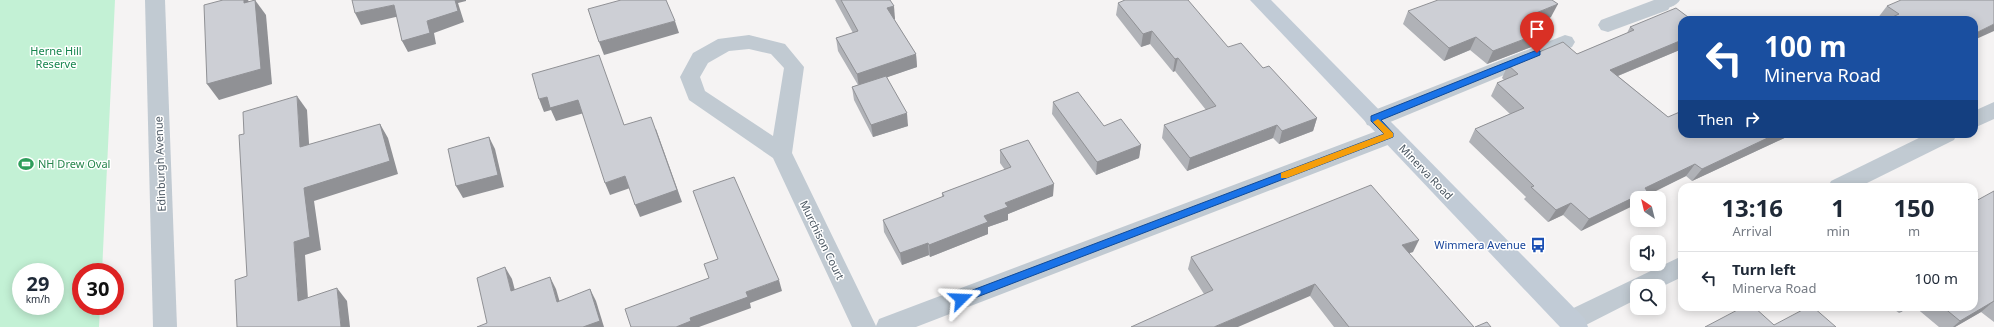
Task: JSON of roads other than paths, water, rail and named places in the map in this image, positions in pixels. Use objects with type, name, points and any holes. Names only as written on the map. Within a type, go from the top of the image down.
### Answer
[{"type":"street","name":"Edinburgh Avenue","points":[[155,0],[165,327]]},
{"type":"street","name":"Minerva Road","points":[[1260,0],[1573,324]]},
{"type":"street","points":[[1608,26],[1663,2]]},
{"type":"street","points":[[749,42],[778,49],[794,67],[781,153],[696,95],[690,77],[700,58],[725,44],[749,42]]},
{"type":"street","points":[[1375,118],[1565,42]]},
{"type":"street","points":[[1978,118],[1994,110]]},
{"type":"street","points":[[888,327],[1390,135]]},
{"type":"street","points":[[1848,183],[1938,138]]},
{"type":"street","name":"Murchison Court","points":[[781,153],[864,327]]},
{"type":"street","points":[[1655,279],[1678,268]]},
{"type":"street","points":[[1573,324],[1630,292]]},
{"type":"place","name":"NH Drew Oval","points":[[26,164]]},
{"type":"place","name":"Wimmera Avenue","points":[[1538,245]]},
{"type":"park label","name":"Herne Hill Reserve","points":[[56,57]]}]
